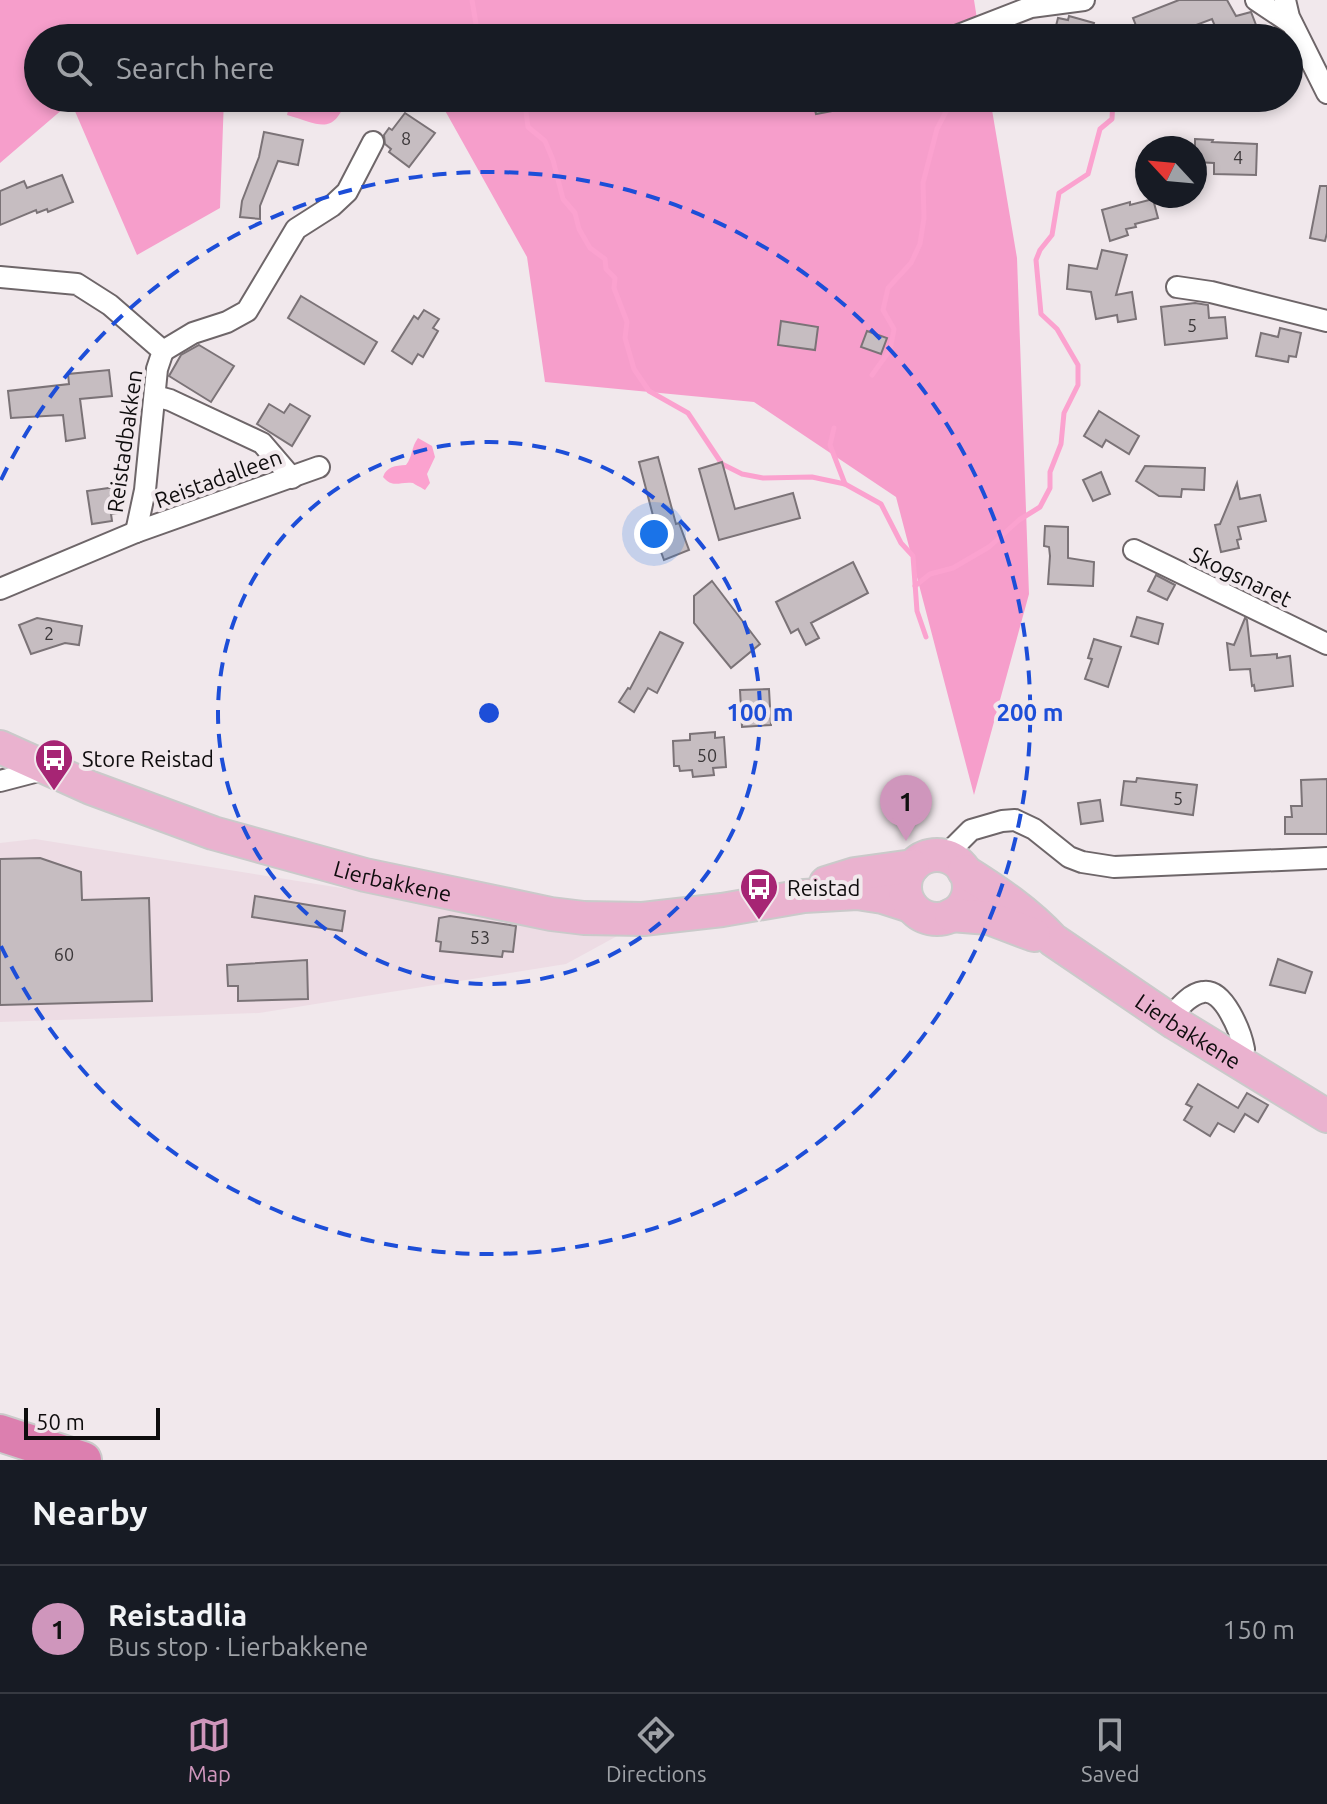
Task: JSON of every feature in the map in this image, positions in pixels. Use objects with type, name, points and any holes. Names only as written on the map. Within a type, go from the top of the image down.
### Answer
[{"type":"highway","points":[[0,1433],[83,1460]]},
{"type":"main road","name":"Lierbakkene","points":[[0,747],[152,812],[213,833],[365,875],[551,914],[610,919],[655,918],[804,896],[857,893],[911,906]]},
{"type":"main road","points":[[926,857],[954,863],[968,885],[968,894],[960,909],[951,915],[932,918],[920,914],[911,906],[905,888],[913,866],[926,857]]},
{"type":"main road","name":"Lierbakkene","points":[[954,863],[1017,907],[1053,940],[1169,1019],[1327,1116]]},
{"type":"main road","name":"Lierbakkene","points":[[804,896],[834,879],[913,866]]},
{"type":"main road","name":"Lierbakkene","points":[[951,915],[989,918],[1053,940]]},
{"type":"street","points":[[987,24],[1031,7],[1084,0]]},
{"type":"street","points":[[1256,0],[1292,24]]},
{"type":"street","points":[[1285,0],[1292,24]]},
{"type":"street","points":[[1303,46],[1327,93]]},
{"type":"street","points":[[163,351],[193,333],[227,322],[247,311],[296,229],[332,206],[347,192],[373,142]]},
{"type":"street","name":"Reistadbakken","points":[[0,277],[77,284],[110,305],[163,351],[157,369],[145,490],[136,532]]},
{"type":"street","points":[[1177,287],[1211,292],[1327,321]]},
{"type":"street","points":[[155,396],[262,443],[292,478]]},
{"type":"street","name":"Reistadalleen","points":[[0,589],[136,532],[319,467]]},
{"type":"street","name":"Skogsnaret","points":[[1134,550],[1327,644]]},
{"type":"street","points":[[0,781],[46,769]]},
{"type":"street","points":[[954,863],[971,830],[1015,820],[1034,829],[1069,857],[1114,867],[1327,858]]},
{"type":"street","points":[[1169,1019],[1189,999],[1201,992],[1210,992],[1226,1005],[1244,1049]]},
{"type":"shaded area","points":[[0,0],[974,0],[978,24],[24,24],[24,112],[59,112],[0,163]]},
{"type":"shaded area","points":[[75,112],[223,112],[220,208],[137,255]]},
{"type":"shaded area","points":[[288,112],[340,112],[331,123],[324,124],[287,115]]},
{"type":"shaded area","points":[[446,112],[992,112],[1017,258],[1029,594],[974,795],[896,497],[754,402],[545,382],[527,257]]},
{"type":"shaded area","points":[[418,438],[432,446],[435,457],[427,474],[430,483],[425,490],[413,483],[393,484],[387,481],[383,477],[385,473],[395,466],[406,465]]},
{"type":"shaded area","points":[[35,839],[619,935],[566,964],[259,1013],[0,1022],[0,843]]},
{"type":"building","points":[[1179,0],[1227,0],[1236,16],[1251,12],[1256,24],[1214,24],[1212,19],[1199,24],[1135,24],[1133,18]]},
{"type":"building","points":[[1069,16],[1094,23],[1056,24],[1058,18],[1068,20]]},
{"type":"building","points":[[405,113],[435,133],[409,167],[389,152],[391,149],[385,144],[384,135]]},
{"type":"building","points":[[264,132],[303,140],[298,165],[278,161],[260,206],[260,219],[240,217],[242,201],[259,157]]},
{"type":"building","points":[[1207,140],[1257,144],[1256,175],[1214,174],[1214,163],[1207,163]]},
{"type":"building","points":[[62,175],[73,202],[48,212],[47,209],[37,213],[36,210],[0,225],[0,191],[24,181],[27,188]]},
{"type":"building","points":[[1320,186],[1327,186],[1325,241],[1310,238]]},
{"type":"building","points":[[1130,202],[1130,205],[1155,208],[1158,218],[1135,224],[1136,227],[1126,229],[1128,235],[1110,241],[1102,210]]},
{"type":"building","points":[[1102,250],[1127,255],[1116,295],[1132,292],[1136,319],[1118,322],[1117,315],[1096,319],[1091,292],[1067,289],[1069,265],[1097,269]]},
{"type":"building","points":[[301,296],[377,342],[364,364],[288,318]]},
{"type":"building","points":[[1195,303],[1208,305],[1209,318],[1225,317],[1227,338],[1165,345],[1161,307]]},
{"type":"building","points":[[424,310],[439,319],[433,328],[438,331],[423,357],[418,354],[412,364],[392,351],[414,316],[418,319]]},
{"type":"building","points":[[781,321],[818,327],[815,350],[778,345]]},
{"type":"building","points":[[1280,328],[1301,333],[1296,357],[1289,356],[1288,362],[1256,356],[1261,333],[1278,337]]},
{"type":"building","points":[[867,331],[887,338],[881,354],[861,347]]},
{"type":"building","points":[[199,345],[234,366],[211,402],[169,376],[181,355]]},
{"type":"building","points":[[109,370],[112,396],[80,399],[85,438],[66,441],[63,415],[11,418],[8,391],[69,384],[68,374]]},
{"type":"building","points":[[269,404],[284,413],[290,404],[310,416],[292,446],[257,424]]},
{"type":"building","points":[[1099,411],[1139,436],[1129,454],[1106,440],[1102,447],[1084,436]]},
{"type":"building","points":[[658,457],[676,524],[679,523],[689,550],[664,560],[654,533],[657,531],[639,462]]},
{"type":"building","points":[[722,462],[735,509],[793,493],[800,518],[719,540],[699,469]]},
{"type":"building","points":[[1145,466],[1205,468],[1204,490],[1182,489],[1181,497],[1159,496],[1136,481]]},
{"type":"building","points":[[1101,472],[1110,494],[1093,501],[1083,480]]},
{"type":"building","points":[[1237,483],[1240,499],[1260,495],[1266,521],[1238,527],[1241,539],[1237,540],[1239,548],[1221,552],[1215,525],[1220,524]]},
{"type":"building","points":[[116,487],[120,513],[111,514],[112,521],[92,524],[87,491]]},
{"type":"building","points":[[1045,526],[1068,527],[1068,558],[1094,562],[1093,586],[1048,584],[1050,556],[1049,547],[1044,546]]},
{"type":"building","points":[[853,562],[868,593],[811,623],[819,638],[806,645],[798,629],[791,633],[776,602]]},
{"type":"building","points":[[1156,575],[1175,585],[1167,600],[1148,591]]},
{"type":"building","points":[[712,581],[760,644],[731,668],[694,623],[694,596]]},
{"type":"building","points":[[1137,617],[1163,624],[1158,644],[1131,636]]},
{"type":"building","points":[[37,618],[82,626],[79,645],[65,643],[31,654],[19,625]]},
{"type":"building","points":[[1245,618],[1251,656],[1290,656],[1293,686],[1255,691],[1250,669],[1230,670],[1227,643],[1234,645]]},
{"type":"building","points":[[660,632],[683,643],[657,693],[648,688],[634,712],[619,702],[630,689]]},
{"type":"building","points":[[1094,639],[1121,647],[1108,687],[1085,679],[1092,659],[1088,658]]},
{"type":"building","points":[[769,689],[771,725],[742,727],[740,690]]},
{"type":"building","points":[[715,732],[715,738],[724,737],[726,767],[713,768],[714,775],[693,777],[692,770],[680,771],[679,766],[674,766],[673,741],[690,740],[690,734]]},
{"type":"building","points":[[1137,778],[1197,785],[1193,815],[1121,805],[1124,781],[1136,782]]},
{"type":"building","points":[[1327,779],[1327,834],[1285,834],[1285,817],[1292,817],[1291,806],[1302,806],[1301,780]]},
{"type":"building","points":[[1100,800],[1103,821],[1081,824],[1078,803]]},
{"type":"building","points":[[40,858],[81,872],[82,900],[149,898],[152,1001],[0,1005],[0,859]]},
{"type":"building","points":[[255,896],[345,911],[342,931],[252,917]]},
{"type":"building","points":[[450,916],[516,926],[513,952],[503,951],[502,957],[440,951],[441,942],[436,941],[439,918]]},
{"type":"building","points":[[1278,959],[1312,972],[1305,993],[1270,985]]},
{"type":"building","points":[[307,960],[308,999],[238,1001],[238,986],[228,986],[227,965]]},
{"type":"building","points":[[1198,1084],[1238,1108],[1247,1093],[1268,1105],[1258,1122],[1245,1114],[1234,1132],[1218,1123],[1210,1136],[1184,1120],[1192,1107],[1186,1104]]},
{"type":"waterway","points":[[472,0],[476,24]]},
{"type":"waterway","points":[[526,112],[528,127],[545,141],[563,199],[575,213],[579,229],[590,248],[605,259],[606,269],[615,278],[614,288],[627,322],[625,338],[634,369],[649,391],[688,413],[722,464],[742,474],[763,478],[812,477],[845,484],[881,504],[901,543],[913,556],[917,611],[926,637]]},
{"type":"waterway","points":[[872,375],[890,350],[894,329],[883,310],[888,288],[911,263],[920,244],[924,218],[923,183],[937,129],[946,112]]},
{"type":"waterway","points":[[915,586],[930,574],[953,568],[989,547],[1019,520],[1040,507],[1050,488],[1050,472],[1061,444],[1064,413],[1078,385],[1078,365],[1057,329],[1041,314],[1036,260],[1052,235],[1059,193],[1088,174],[1100,129],[1112,119],[1112,112]]},
{"type":"waterway","points":[[834,428],[830,445],[845,484]]},
{"type":"place","name":"Store Reistad","points":[[54,792]]},
{"type":"place","name":"Reistadlia","points":[[906,841]]},
{"type":"place","name":"Reistad","points":[[759,921]]}]
